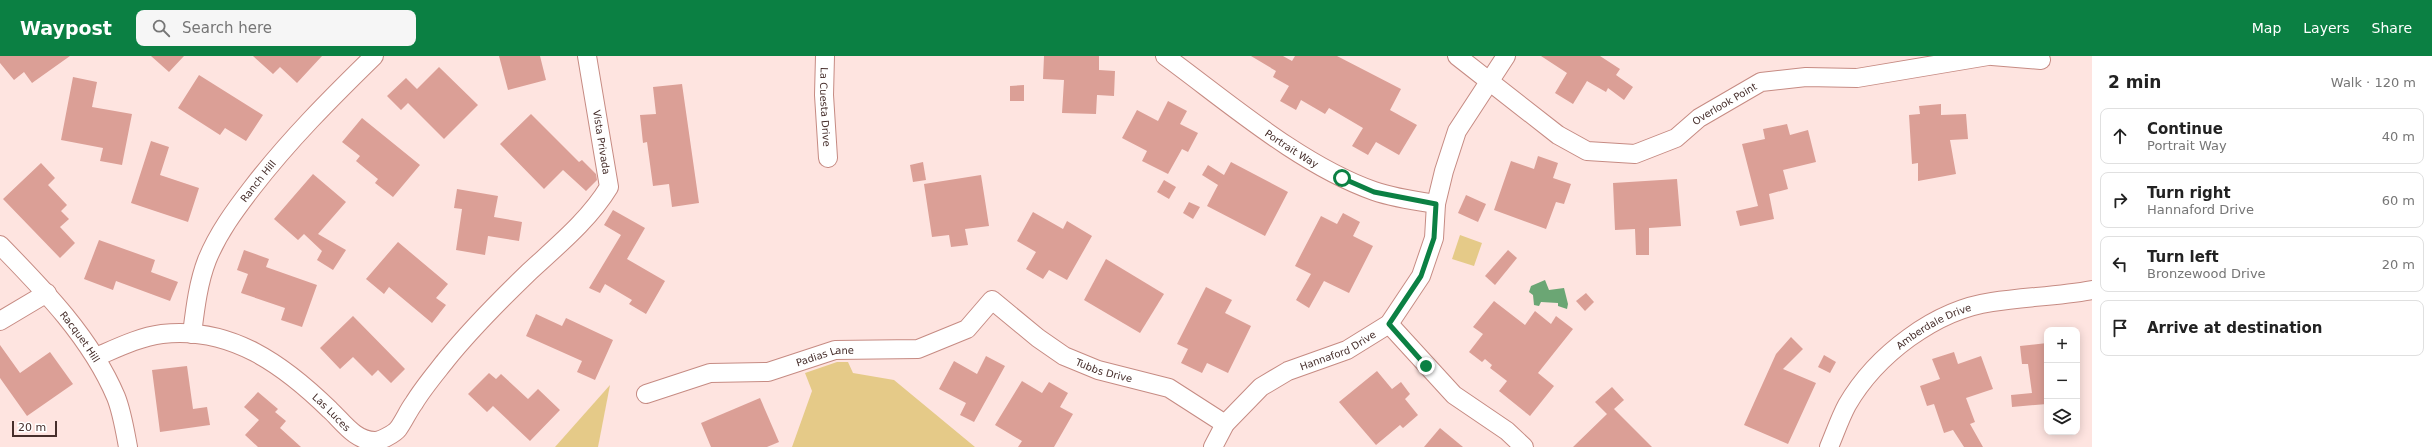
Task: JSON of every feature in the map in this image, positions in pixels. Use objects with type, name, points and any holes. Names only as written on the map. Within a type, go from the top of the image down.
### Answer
[{"type":"street","name":"Ranch Hill","points":[[192,334],[197,298],[206,261],[217,237],[273,161],[324,104],[374,56]]},
{"type":"street","name":"Vista Privada","points":[[566,238],[601,200],[609,187],[587,56]]},
{"type":"street","name":"La Cuesta Drive","points":[[825,56],[824,95],[828,158]]},
{"type":"street","name":"Portrait Way","points":[[1165,56],[1304,158],[1342,178],[1374,192],[1436,204]]},
{"type":"street","name":"Overlook Point","points":[[1457,56],[1558,135],[1587,151],[1636,154],[1676,138],[1698,118],[1761,82],[1806,77],[1857,78],[1988,56]]},
{"type":"street","name":"Hannaford Drive","points":[[1213,447],[1225,424],[1261,387],[1288,372],[1347,350],[1389,324],[1421,276],[1434,238],[1436,204],[1444,171],[1457,131],[1506,56]]},
{"type":"street","points":[[1992,56],[2041,60]]},
{"type":"street","name":"Las Luces","points":[[96,357],[128,343],[162,334],[192,334],[220,338],[240,344],[271,360],[304,385],[359,438],[377,441],[398,430],[414,402],[448,359],[508,292],[566,238]]},
{"type":"street","name":"Racquet Hill","points":[[0,245],[47,293],[96,357],[116,398],[128,447]]},
{"type":"street","name":"Amberdale Drive","points":[[1829,447],[1847,405],[1872,372],[1910,335],[1952,312],[1991,302],[2036,298],[2092,290]]},
{"type":"street","points":[[0,321],[47,293]]},
{"type":"street","name":"Padias Lane","points":[[646,394],[710,373],[768,372],[835,350],[918,350],[967,329],[992,300]]},
{"type":"street","name":"Tubbs Drive","points":[[992,300],[1038,338],[1064,356],[1098,370],[1169,388],[1225,424]]},
{"type":"street","points":[[1389,324],[1454,395],[1507,431],[1524,447]]},
{"type":"shaded area","points":[[1460,235],[1482,243],[1474,266],[1452,259]]},
{"type":"shaded area","points":[[1545,280],[1549,290],[1564,288],[1568,304],[1567,309],[1558,306],[1558,303],[1541,302],[1539,306],[1534,305],[1533,295],[1529,292],[1531,286]]},
{"type":"shaded area","points":[[837,362],[848,362],[853,373],[894,380],[975,447],[792,447],[812,391],[805,373]]},
{"type":"shaded area","points":[[610,385],[598,447],[555,447]]},
{"type":"building","points":[[0,56],[70,56],[32,83],[24,72],[14,80],[0,63]]},
{"type":"building","points":[[151,56],[184,56],[169,72]]},
{"type":"building","points":[[253,56],[322,56],[297,83],[280,67],[273,74]]},
{"type":"building","points":[[499,56],[540,56],[546,80],[508,90]]},
{"type":"building","points":[[1044,56],[1099,56],[1099,70],[1115,71],[1114,96],[1097,95],[1096,114],[1062,113],[1064,80],[1043,79]]},
{"type":"building","points":[[1251,56],[1283,56],[1292,61],[1295,56],[1337,56],[1401,89],[1390,110],[1417,125],[1399,155],[1376,142],[1368,155],[1352,146],[1363,128],[1329,108],[1325,114],[1301,100],[1296,110],[1280,101],[1289,86],[1273,77],[1276,71]]},
{"type":"building","points":[[1541,56],[1600,56],[1620,69],[1616,75],[1633,87],[1624,100],[1608,88],[1606,92],[1587,81],[1573,104],[1555,93],[1567,73]]},
{"type":"building","points":[[439,67],[478,105],[444,139],[408,103],[401,110],[387,96],[406,78],[417,89]]},
{"type":"building","points":[[199,75],[263,115],[246,141],[225,128],[220,135],[178,108]]},
{"type":"building","points":[[73,77],[97,82],[92,107],[132,114],[122,165],[100,161],[103,148],[61,140]]},
{"type":"building","points":[[682,84],[699,203],[672,207],[669,184],[653,186],[647,142],[643,143],[640,115],[656,114],[653,87]]},
{"type":"building","points":[[1024,85],[1024,101],[1010,101],[1010,86]]},
{"type":"building","points":[[1168,101],[1187,111],[1180,124],[1198,133],[1188,152],[1182,149],[1168,174],[1142,161],[1147,151],[1122,138],[1137,110],[1158,121]]},
{"type":"building","points":[[1941,104],[1941,115],[1966,114],[1968,139],[1950,140],[1956,174],[1918,181],[1918,163],[1912,164],[1909,115],[1920,114],[1919,106]]},
{"type":"building","points":[[531,114],[579,162],[582,160],[596,174],[597,180],[586,191],[563,170],[544,189],[500,144]]},
{"type":"building","points":[[362,118],[420,165],[393,197],[375,183],[378,179],[356,161],[360,156],[342,142]]},
{"type":"building","points":[[1787,124],[1790,135],[1808,130],[1816,162],[1783,170],[1788,189],[1769,194],[1774,219],[1740,226],[1736,211],[1758,206],[1742,144],[1765,139],[1763,129]]},
{"type":"building","points":[[151,141],[169,147],[160,175],[199,188],[188,222],[131,203]]},
{"type":"building","points":[[1538,156],[1558,163],[1553,178],[1571,184],[1564,204],[1556,202],[1546,229],[1494,210],[1511,161],[1534,169]]},
{"type":"building","points":[[923,162],[926,180],[913,182],[910,165]]},
{"type":"building","points":[[1231,162],[1288,192],[1265,236],[1207,206],[1218,185],[1202,175],[1208,165],[1224,175]]},
{"type":"building","points":[[41,163],[55,178],[48,185],[67,205],[61,211],[69,219],[60,227],[75,243],[60,258],[3,199]]},
{"type":"building","points":[[313,174],[346,202],[318,234],[346,250],[333,270],[317,260],[322,251],[304,234],[298,240],[274,219]]},
{"type":"building","points":[[981,175],[989,226],[965,229],[968,245],[951,247],[949,235],[932,237],[924,184]]},
{"type":"building","points":[[1677,179],[1681,226],[1649,228],[1649,255],[1636,255],[1635,229],[1615,230],[1613,183]]},
{"type":"building","points":[[1164,180],[1176,187],[1169,199],[1157,192]]},
{"type":"building","points":[[457,189],[498,196],[494,217],[522,222],[519,241],[488,236],[485,255],[456,250],[462,209],[454,208]]},
{"type":"building","points":[[1466,195],[1486,204],[1478,222],[1458,213]]},
{"type":"building","points":[[1189,202],[1200,207],[1193,219],[1183,213]]},
{"type":"building","points":[[613,210],[645,228],[627,259],[665,281],[646,314],[629,304],[632,300],[605,284],[600,293],[589,288],[621,235],[604,225]]},
{"type":"building","points":[[1033,212],[1063,229],[1067,221],[1092,236],[1067,280],[1049,270],[1043,279],[1026,269],[1036,252],[1017,241]]},
{"type":"building","points":[[1343,213],[1360,222],[1353,236],[1373,246],[1349,293],[1324,281],[1309,308],[1296,300],[1311,274],[1295,266],[1321,216],[1337,224]]},
{"type":"building","points":[[99,240],[155,260],[151,272],[178,282],[170,301],[116,281],[113,290],[84,279]]},
{"type":"building","points":[[398,242],[448,284],[436,298],[446,305],[432,323],[389,287],[384,294],[366,279]]},
{"type":"building","points":[[244,250],[269,259],[266,267],[317,285],[302,327],[281,320],[285,308],[241,293],[248,274],[237,270]]},
{"type":"building","points":[[1508,250],[1517,258],[1495,285],[1485,276]]},
{"type":"building","points":[[1106,259],[1164,294],[1140,333],[1084,300]]},
{"type":"building","points":[[1206,287],[1232,300],[1225,313],[1251,326],[1228,373],[1207,363],[1202,373],[1181,363],[1188,349],[1177,344]]},
{"type":"building","points":[[1586,293],[1594,302],[1585,311],[1576,301]]},
{"type":"building","points":[[1494,301],[1525,325],[1535,311],[1551,324],[1556,316],[1573,329],[1538,373],[1554,386],[1530,416],[1499,391],[1507,381],[1490,368],[1492,365],[1485,359],[1482,362],[1469,352],[1483,334],[1473,327]]},
{"type":"building","points":[[536,314],[562,326],[566,318],[613,340],[595,380],[577,372],[582,361],[526,336]]},
{"type":"building","points":[[353,316],[405,369],[391,383],[378,370],[372,376],[353,357],[340,369],[320,348]]},
{"type":"building","points":[[1791,337],[1803,349],[1783,369],[1816,383],[1788,444],[1744,425],[1776,354]]},
{"type":"building","points":[[2044,343],[2044,404],[2012,407],[2011,395],[2032,393],[2028,364],[2022,364],[2020,346]]},
{"type":"building","points":[[0,345],[20,373],[50,352],[73,384],[27,416],[0,378]]},
{"type":"building","points":[[1954,352],[1958,364],[1981,356],[1993,389],[1966,398],[1975,422],[1970,424],[1983,447],[1964,447],[1953,430],[1944,433],[1934,404],[1927,406],[1920,386],[1940,379],[1932,359]]},
{"type":"building","points":[[1824,355],[1836,362],[1830,373],[1818,367]]},
{"type":"building","points":[[986,356],[1005,366],[974,422],[960,415],[966,403],[939,389],[954,361],[977,374]]},
{"type":"building","points":[[187,366],[193,409],[207,407],[210,425],[160,432],[152,370]]},
{"type":"building","points":[[1377,371],[1392,389],[1401,382],[1410,394],[1405,399],[1418,415],[1403,428],[1400,425],[1376,445],[1339,402]]},
{"type":"building","points":[[489,373],[496,379],[501,374],[528,399],[538,389],[560,410],[530,441],[493,406],[487,412],[468,394]]},
{"type":"building","points":[[1022,381],[1042,393],[1049,382],[1068,393],[1060,407],[1073,414],[1054,447],[1018,447],[1022,441],[995,425]]},
{"type":"building","points":[[1612,387],[1624,400],[1614,409],[1652,447],[1573,447],[1607,414],[1595,402]]},
{"type":"building","points":[[258,392],[278,409],[275,412],[286,421],[280,428],[301,447],[258,447],[245,435],[259,420],[244,407]]},
{"type":"building","points":[[760,398],[779,442],[767,447],[711,447],[701,423]]},
{"type":"building","points":[[1440,428],[1463,447],[1424,447]]},
{"type":"route","points":[[1342,178],[1374,192],[1408,200],[1436,204],[1434,238],[1421,276],[1406,301],[1389,324],[1426,366]]}]
